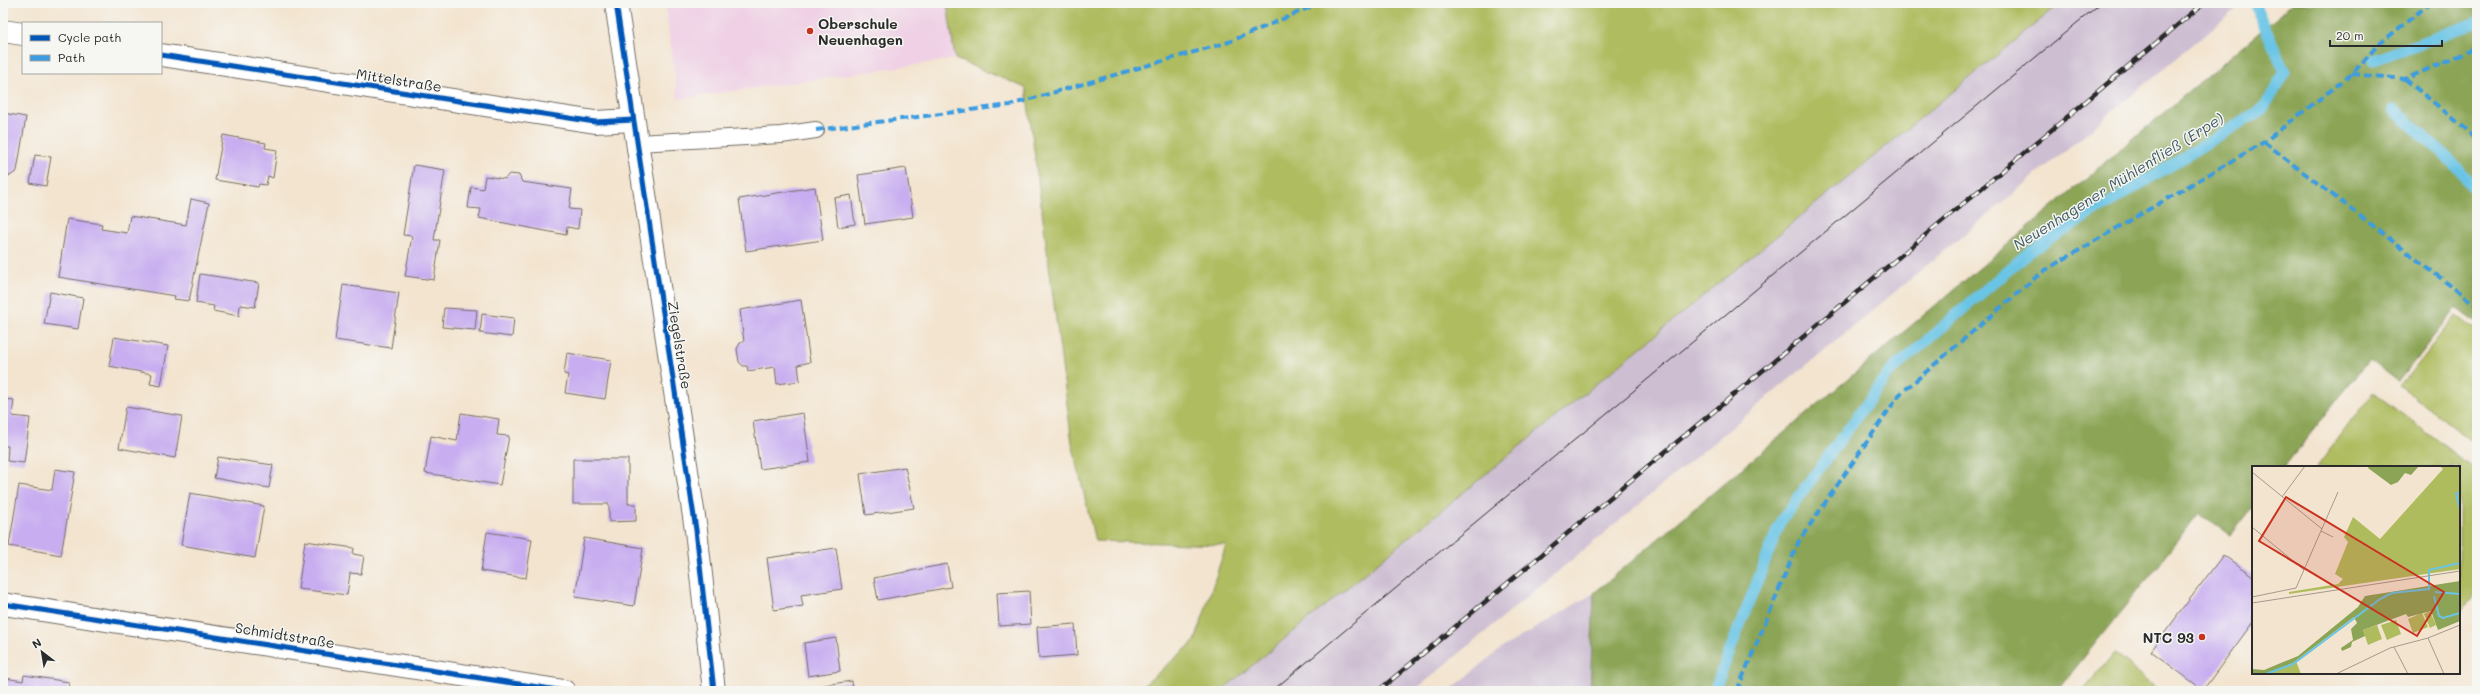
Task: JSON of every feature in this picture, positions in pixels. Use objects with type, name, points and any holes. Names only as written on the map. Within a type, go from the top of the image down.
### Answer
[{"type":"street","name":"Ziegelstraße","points":[[616,3],[696,530],[714,691]]},
{"type":"street","points":[[3,31],[22,34]]},
{"type":"street","name":"Mittelstraße","points":[[162,55],[596,122],[633,120]]},
{"type":"street","name":"Schmidtstraße","points":[[3,604],[564,691]]},
{"type":"lane","points":[[637,143],[781,135],[816,130]]},
{"type":"shaded area","name":"Oberschule Neuenhagen","points":[[665,3],[947,3],[955,59],[678,99]]},
{"type":"shaded area","points":[[2061,3],[2243,3],[1414,691],[1221,691]]},
{"type":"shaded area","points":[[1594,593],[1590,691],[1449,691],[1502,648]]},
{"type":"green space","points":[[947,3],[2061,3],[1221,691],[1137,691],[1195,641],[1226,545],[1095,541],[1072,443],[1026,88],[955,59]]},
{"type":"green space","points":[[2294,3],[2477,3],[2477,324],[2456,308],[2398,382],[2369,360],[2285,466],[2252,466],[2252,507],[2230,535],[2199,514],[2057,691],[1590,691],[1594,593]]},
{"type":"green space","points":[[2456,315],[2477,331],[2477,445],[2400,386]]},
{"type":"green space","points":[[2373,392],[2477,471],[2477,593],[2460,615],[2460,466],[2318,466]]},
{"type":"green space","points":[[2114,653],[2161,691],[2083,691]]},
{"type":"building","points":[[3,113],[26,117],[17,171],[10,176],[3,174]]},
{"type":"building","points":[[223,135],[266,143],[265,148],[277,150],[273,178],[268,176],[266,185],[259,184],[258,187],[215,180]]},
{"type":"building","points":[[35,155],[51,157],[46,186],[30,183]]},
{"type":"building","points":[[414,165],[445,170],[434,240],[440,240],[434,280],[405,276],[412,236],[403,235]]},
{"type":"building","points":[[906,168],[913,217],[865,224],[858,175]]},
{"type":"building","points":[[509,174],[519,175],[522,182],[572,189],[569,209],[580,210],[578,229],[567,227],[566,235],[479,218],[481,209],[468,208],[471,187],[483,189],[485,176],[505,179]]},
{"type":"building","points":[[815,187],[823,240],[746,251],[739,199]]},
{"type":"building","points":[[851,195],[855,224],[838,227],[834,198]]},
{"type":"building","points":[[191,199],[209,203],[189,301],[174,299],[175,296],[58,277],[67,219],[102,224],[101,229],[127,233],[130,216],[186,225]]},
{"type":"building","points":[[200,274],[259,283],[255,307],[240,305],[239,316],[213,311],[214,306],[196,303]]},
{"type":"building","points":[[343,285],[399,293],[391,348],[335,340]]},
{"type":"building","points":[[50,292],[83,298],[78,329],[44,324]]},
{"type":"building","points":[[801,300],[810,362],[798,365],[800,381],[777,384],[775,367],[748,371],[747,366],[743,366],[739,362],[737,349],[740,343],[744,342],[740,310]]},
{"type":"building","points":[[444,308],[477,310],[475,330],[442,327]]},
{"type":"building","points":[[482,314],[514,318],[512,337],[480,333]]},
{"type":"building","points":[[114,337],[168,346],[161,386],[150,384],[152,374],[109,366]]},
{"type":"building","points":[[567,353],[611,360],[605,399],[565,393],[568,375],[564,374]]},
{"type":"building","points":[[3,399],[14,400],[12,416],[30,418],[24,463],[7,461],[8,446],[3,446]]},
{"type":"building","points":[[126,407],[182,416],[175,458],[119,448]]},
{"type":"building","points":[[461,413],[499,419],[497,435],[509,436],[500,485],[425,473],[431,436],[457,441]]},
{"type":"building","points":[[803,413],[810,462],[760,469],[753,421]]},
{"type":"building","points":[[218,457],[273,465],[269,488],[214,478]]},
{"type":"building","points":[[573,459],[628,459],[628,504],[636,504],[636,521],[609,522],[609,504],[573,504]]},
{"type":"building","points":[[905,467],[914,508],[866,515],[860,474]]},
{"type":"building","points":[[55,469],[75,472],[61,555],[9,546],[19,485],[52,490]]},
{"type":"building","points":[[190,493],[264,506],[255,558],[181,545]]},
{"type":"building","points":[[487,532],[532,539],[526,578],[481,571]]},
{"type":"building","points":[[584,538],[643,548],[634,606],[575,597]]},
{"type":"building","points":[[305,541],[354,548],[353,554],[364,556],[361,574],[350,573],[347,595],[298,589]]},
{"type":"building","points":[[836,548],[842,589],[801,595],[803,606],[774,610],[767,558]]},
{"type":"building","name":"NTC 93","points":[[2223,555],[2252,575],[2252,623],[2203,690],[2151,651]]},
{"type":"building","points":[[947,564],[951,587],[878,600],[874,578]]},
{"type":"building","points":[[1029,591],[1031,624],[999,626],[997,593]]},
{"type":"building","points":[[1075,624],[1077,655],[1039,658],[1037,627]]},
{"type":"building","points":[[836,638],[840,671],[808,676],[804,643]]},
{"type":"building","points":[[24,675],[69,682],[68,691],[3,691],[5,678],[23,681]]},
{"type":"building","points":[[852,681],[853,691],[789,691],[789,690]]},
{"type":"waterway","name":"Neuenhagener Mühlenfließ (Erpe)","points":[[1714,691],[1781,521],[1889,373],[2029,252],[2264,108],[2285,72],[2254,3]]},
{"type":"waterway","points":[[2374,60],[2477,22]]},
{"type":"waterway","points":[[2393,109],[2452,161],[2477,193]]},
{"type":"tram line","points":[[1272,691],[2101,3]]},
{"type":"railway","points":[[1378,691],[2204,3]]},
{"type":"marked path","points":[[816,130],[1010,105],[1229,42],[1320,3]]},
{"type":"marked path","points":[[1737,691],[1799,541],[1899,395],[2042,272],[2264,142],[2352,74],[2377,46],[2430,3]]},
{"type":"marked path","points":[[2352,74],[2405,79],[2477,48]]},
{"type":"marked path","points":[[2405,79],[2466,129],[2477,142]]},
{"type":"marked path","points":[[2264,142],[2477,306]]},
{"type":"cycle path","points":[[616,3],[696,530],[714,691]]},
{"type":"cycle path","points":[[162,55],[595,122],[633,120]]},
{"type":"cycle path","points":[[3,604],[564,691]]},
{"type":"place","name":"Oberschule Neuenhagen","points":[[810,31]]},
{"type":"place","name":"NTC 93","points":[[2202,637]]}]
